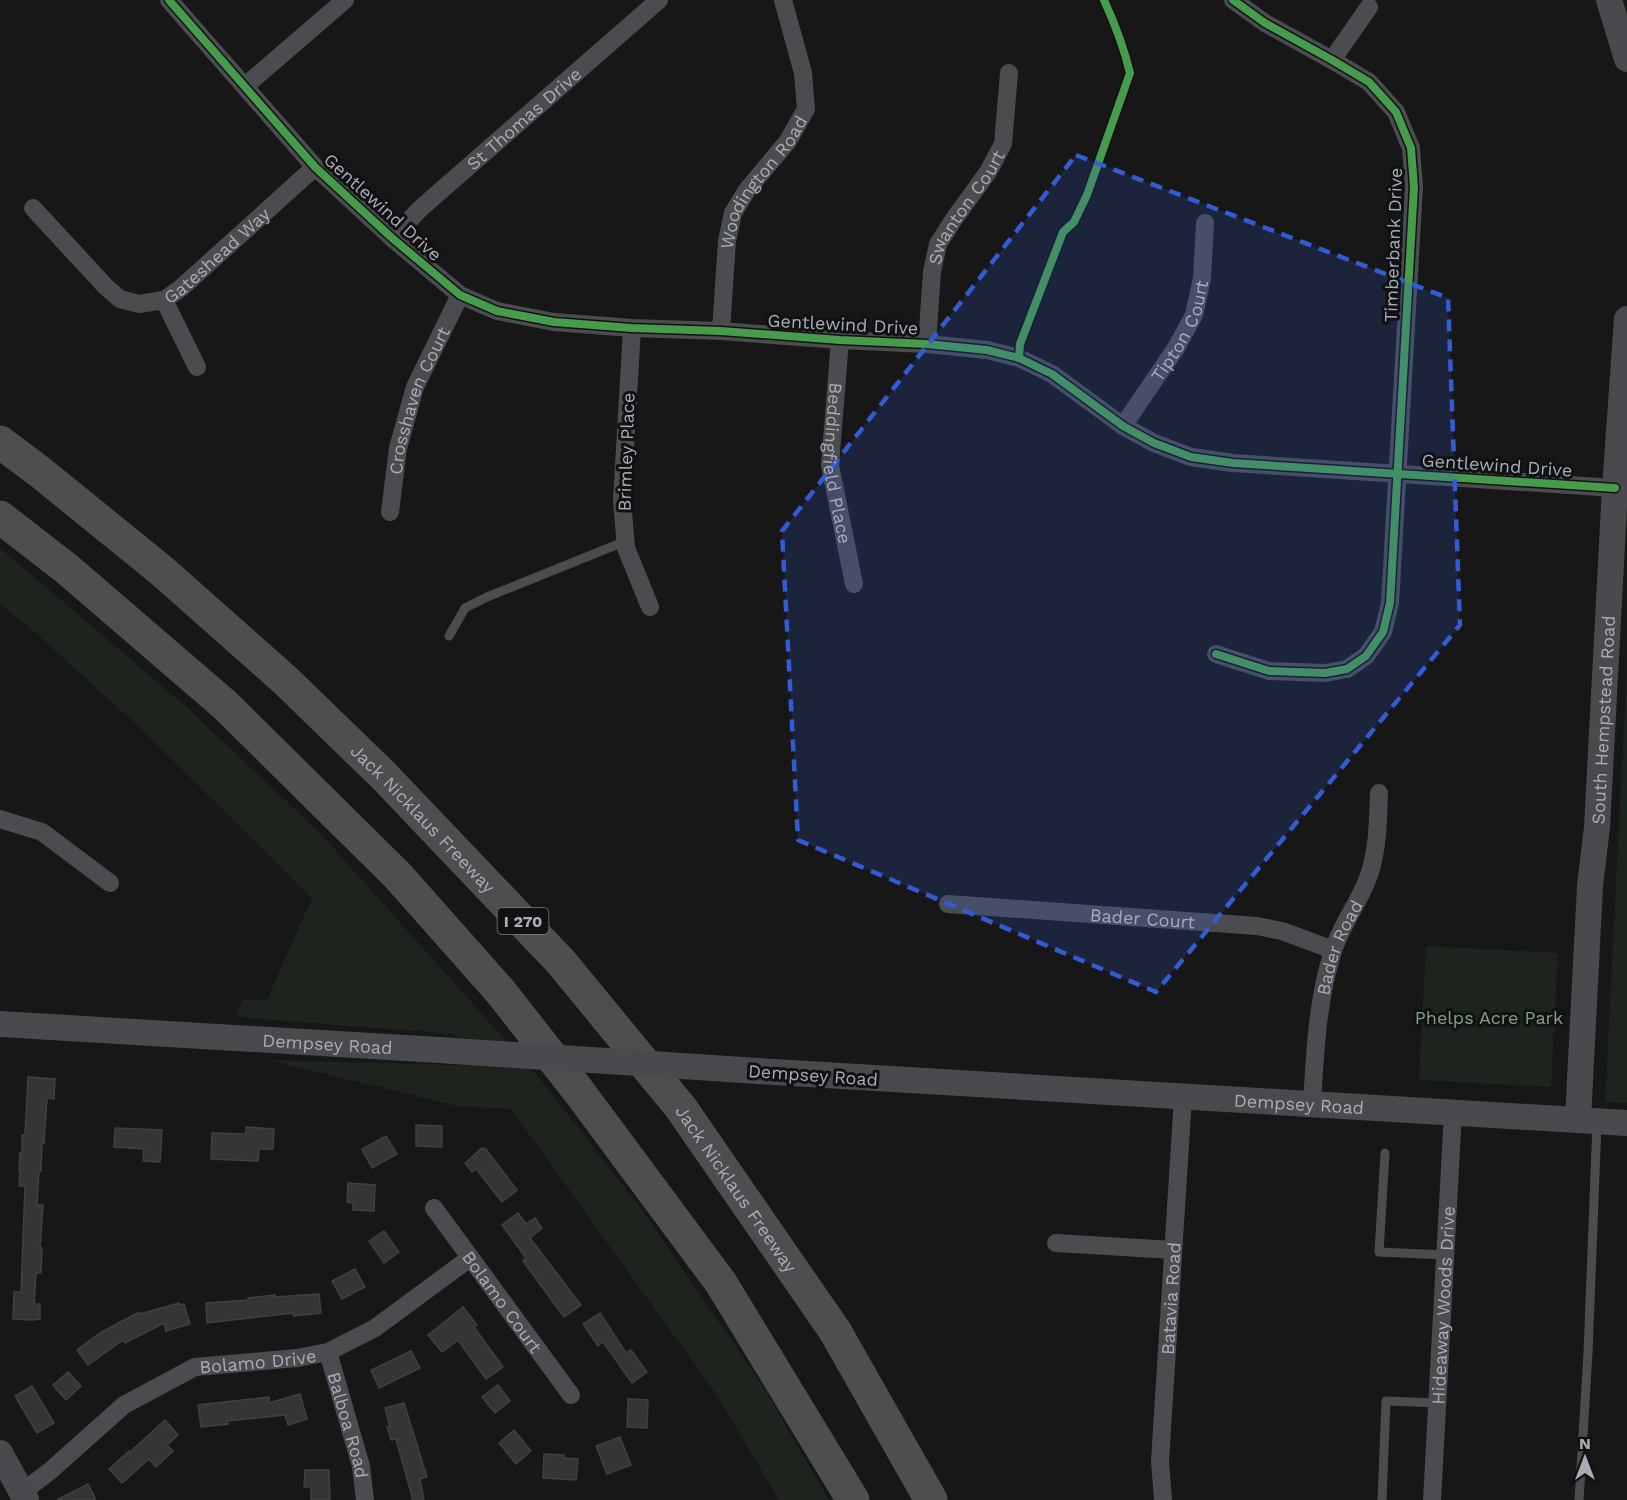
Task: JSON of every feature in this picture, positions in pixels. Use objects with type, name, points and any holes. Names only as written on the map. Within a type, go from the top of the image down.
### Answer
[{"type":"highway","name":"Jack Nicklaus Freeway","points":[[0,442],[162,571],[285,680],[384,776],[561,962],[681,1108],[828,1321],[931,1500]]},
{"type":"highway","points":[[0,516],[67,569],[225,705],[398,876],[500,991],[580,1093],[722,1283],[853,1500]]},
{"type":"main road","points":[[1609,0],[1627,59]]},
{"type":"main road","name":"South Hempstead Road","points":[[1588,1120],[1590,886],[1597,826],[1614,488],[1627,319]]},
{"type":"main road","name":"Dempsey Road","points":[[0,1024],[1627,1123]]},
{"type":"main road","points":[[0,1453],[24,1497]]},
{"type":"street","name":"Gentlewind Drive","points":[[169,0],[315,167],[392,238],[460,295],[497,311],[554,322],[927,344],[987,350],[1019,358],[1052,374],[1123,426],[1154,443],[1191,457],[1233,463],[1614,488]]},
{"type":"street","points":[[245,86],[345,0]]},
{"type":"street","name":"St Thomas Drive","points":[[392,238],[421,208],[659,0]]},
{"type":"street","name":"Woodington Road","points":[[721,331],[727,241],[733,213],[747,189],[788,141],[806,109],[803,73],[783,0]]},
{"type":"street","name":"Timberbank Drive","points":[[1216,654],[1269,672],[1325,673],[1347,669],[1366,656],[1383,632],[1390,603],[1414,187],[1411,148],[1396,112],[1369,82],[1265,23],[1233,0]]},
{"type":"street","points":[[1332,60],[1369,7]]},
{"type":"street","name":"Swanton Court","points":[[927,344],[932,272],[938,244],[988,172],[1003,144],[1009,74]]},
{"type":"street","name":"Gateshead Way","points":[[33,208],[106,287],[120,299],[139,304],[164,300],[181,288],[315,167]]},
{"type":"street","name":"Tipton Court","points":[[1123,426],[1176,348],[1194,315],[1202,278],[1206,223]]},
{"type":"street","name":"Crosshaven Court","points":[[390,512],[398,448],[415,387],[460,295]]},
{"type":"street","points":[[164,300],[197,367]]},
{"type":"street","name":"Brimley Place","points":[[632,328],[622,500],[626,548],[650,607]]},
{"type":"street","name":"Beddingfield Place","points":[[840,340],[830,465],[854,585]]},
{"type":"street","name":"Bader Road","points":[[1312,1104],[1318,1017],[1324,982],[1333,950],[1369,876],[1375,853],[1379,793]]},
{"type":"street","points":[[0,819],[42,832],[110,883]]},
{"type":"street","name":"Bader Court","points":[[948,904],[1257,926],[1282,931],[1333,950]]},
{"type":"street","name":"Batavia Road","points":[[1163,1500],[1160,1461],[1183,1097]]},
{"type":"street","name":"Hideaway Woods Drive","points":[[1432,1500],[1453,1112]]},
{"type":"street","name":"Bolamo Court","points":[[435,1208],[571,1395]]},
{"type":"street","points":[[1056,1243],[1173,1250]]},
{"type":"street","name":"Bolamo Drive","points":[[24,1497],[50,1470],[124,1405],[195,1367],[297,1358],[328,1352],[375,1328],[470,1258]]},
{"type":"street","name":"Balboa Road","points":[[328,1352],[361,1466],[365,1500]]},
{"type":"lane","points":[[449,636],[465,608],[626,541]]},
{"type":"lane","points":[[1579,1500],[1588,1353],[1588,1120]]},
{"type":"lane","points":[[1385,1154],[1379,1252],[1446,1255]]},
{"type":"lane","points":[[1382,1500],[1386,1401],[1438,1403]]},
{"type":"highlighted area","points":[[1076,155],[1448,298],[1460,625],[1156,992],[798,840],[782,531]]},
{"type":"green space","points":[[0,548],[183,704],[320,833],[541,1080],[645,1214],[764,1388],[829,1500],[779,1500],[716,1394],[511,1109],[457,1106],[268,1060],[490,1066],[454,1034],[236,1017],[242,1000],[267,1000],[312,898],[136,724],[29,627],[0,604]]},
{"type":"green space","points":[[1627,665],[1627,1103],[1605,1102]]},
{"type":"green space","name":"Phelps Acre Park","points":[[1426,946],[1558,953],[1551,1087],[1419,1080]]},
{"type":"building","points":[[28,1077],[55,1079],[54,1099],[47,1098],[41,1171],[39,1171],[37,1205],[43,1205],[40,1248],[42,1248],[41,1273],[36,1273],[34,1304],[40,1304],[40,1319],[32,1320],[13,1319],[14,1292],[21,1292],[25,1186],[19,1186],[19,1170],[22,1135],[25,1135]]},
{"type":"building","points":[[416,1125],[442,1126],[442,1147],[416,1146]]},
{"type":"building","points":[[246,1127],[274,1129],[273,1149],[259,1149],[258,1161],[211,1159],[212,1133],[246,1134]]},
{"type":"building","points":[[115,1128],[162,1130],[160,1162],[143,1161],[144,1149],[114,1147]]},
{"type":"building","points":[[386,1136],[397,1154],[372,1168],[362,1149]]},
{"type":"building","points":[[485,1148],[517,1190],[502,1202],[476,1169],[472,1172],[465,1163]]},
{"type":"building","points":[[348,1183],[375,1185],[374,1211],[353,1210],[353,1203],[347,1202]]},
{"type":"building","points":[[518,1213],[526,1224],[535,1218],[542,1228],[530,1238],[581,1305],[564,1317],[523,1261],[526,1258],[502,1225]]},
{"type":"building","points":[[384,1231],[399,1252],[384,1263],[369,1241]]},
{"type":"building","points":[[355,1269],[365,1287],[342,1299],[332,1281]]},
{"type":"building","points":[[319,1294],[321,1313],[294,1316],[293,1313],[207,1323],[206,1303],[248,1300],[248,1298],[275,1295],[275,1297]]},
{"type":"building","points":[[179,1303],[179,1305],[184,1304],[190,1324],[166,1331],[164,1323],[125,1343],[123,1340],[88,1365],[77,1350],[100,1333],[139,1312],[140,1314]]},
{"type":"building","points":[[463,1307],[477,1325],[474,1327],[503,1367],[486,1379],[458,1340],[442,1352],[428,1335]]},
{"type":"building","points":[[600,1313],[626,1353],[631,1350],[647,1372],[632,1383],[603,1342],[598,1346],[583,1324]]},
{"type":"building","points":[[411,1351],[420,1368],[379,1388],[371,1370]]},
{"type":"building","points":[[68,1372],[81,1386],[66,1400],[53,1385]]},
{"type":"building","points":[[498,1385],[510,1401],[495,1413],[482,1397]]},
{"type":"building","points":[[32,1386],[54,1423],[37,1433],[15,1396]]},
{"type":"building","points":[[300,1394],[307,1419],[288,1425],[285,1415],[227,1421],[228,1424],[201,1427],[198,1405],[269,1397],[269,1403]]},
{"type":"building","points":[[628,1399],[648,1400],[647,1428],[627,1427]]},
{"type":"building","points":[[404,1403],[427,1477],[420,1479],[424,1500],[413,1500],[396,1439],[391,1440],[387,1427],[390,1427],[385,1408]]},
{"type":"building","points":[[165,1420],[178,1435],[167,1445],[173,1451],[156,1467],[149,1459],[122,1483],[109,1469]]},
{"type":"building","points":[[514,1430],[531,1451],[516,1464],[499,1443]]},
{"type":"building","points":[[620,1437],[631,1465],[607,1474],[596,1446]]},
{"type":"building","points":[[544,1454],[564,1455],[564,1458],[578,1459],[576,1480],[543,1478]]},
{"type":"building","points":[[305,1470],[329,1470],[330,1500],[311,1500],[311,1487],[304,1487]]},
{"type":"building","points":[[88,1484],[96,1500],[57,1500]]},
{"type":"cycle path","points":[[169,0],[315,167],[392,238],[460,295],[497,311],[554,322],[927,344],[987,350],[1019,358],[1052,374],[1123,426],[1154,443],[1191,457],[1233,463],[1615,488]]},
{"type":"cycle path","points":[[1019,358],[1020,344],[1063,232],[1074,222],[1087,195],[1130,73],[1119,36],[1104,0]]},
{"type":"cycle path","points":[[1216,654],[1269,671],[1325,673],[1347,669],[1366,656],[1383,632],[1390,603],[1414,187],[1411,148],[1396,112],[1369,82],[1265,23],[1233,0]]}]
